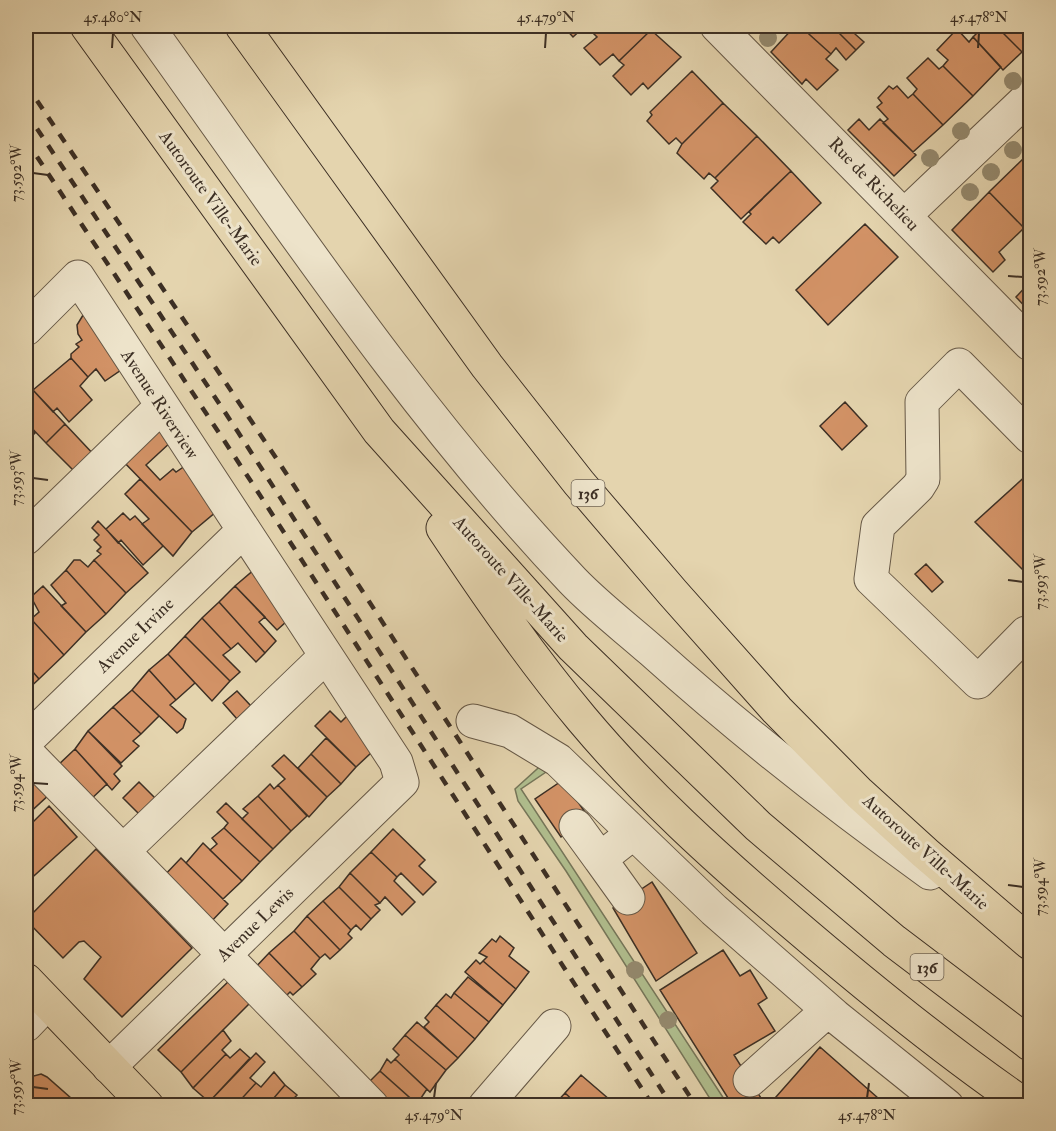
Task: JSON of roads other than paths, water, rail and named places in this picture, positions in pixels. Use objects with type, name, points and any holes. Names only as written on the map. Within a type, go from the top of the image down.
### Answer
[{"type":"main road","name":"Autoroute Ville-Marie","points":[[87,26],[379,431],[573,647],[758,826],[894,941],[1030,1044]]},
{"type":"main road","name":"Autoroute Ville-Marie","points":[[242,26],[487,366],[579,483],[673,593],[777,710],[852,785],[1025,939]]},
{"type":"main road","points":[[379,431],[483,589],[540,668],[623,765],[710,849],[815,943],[945,1046],[1026,1106]]},
{"type":"main road","points":[[33,1003],[110,1067],[147,1106]]},
{"type":"street","points":[[147,26],[293,233],[396,370],[515,516],[575,583],[684,680],[803,777],[889,843],[1025,939]]},
{"type":"street","name":"Rue de Richelieu","points":[[732,31],[1030,344]]},
{"type":"street","points":[[905,215],[1030,96]]},
{"type":"street","name":"Avenue Riverview","points":[[26,329],[78,277],[325,657],[396,762],[402,782]]},
{"type":"street","points":[[1030,437],[958,365],[922,402],[923,479],[918,487],[878,526],[871,579],[978,682],[1026,633],[1030,636]]},
{"type":"street","points":[[26,538],[162,406]]},
{"type":"street","name":"Avenue Irvine","points":[[26,741],[244,530]]},
{"type":"street","points":[[123,851],[325,657]]},
{"type":"street","points":[[473,721],[510,731],[558,760],[632,834],[828,1010],[946,1106]]},
{"type":"street","points":[[26,752],[372,1106]]},
{"type":"street","name":"Avenue Lewis","points":[[110,1067],[402,782]]},
{"type":"street","points":[[576,826],[628,898]]},
{"type":"street","points":[[600,859],[632,834]]},
{"type":"street","points":[[750,1080],[828,1010]]},
{"type":"street","points":[[485,1106],[554,1026]]},
{"type":"railway","points":[[26,84],[280,464],[696,1106]]},
{"type":"railway","points":[[26,112],[238,432],[672,1106]]},
{"type":"railway","points":[[26,140],[256,489],[653,1106]]}]
